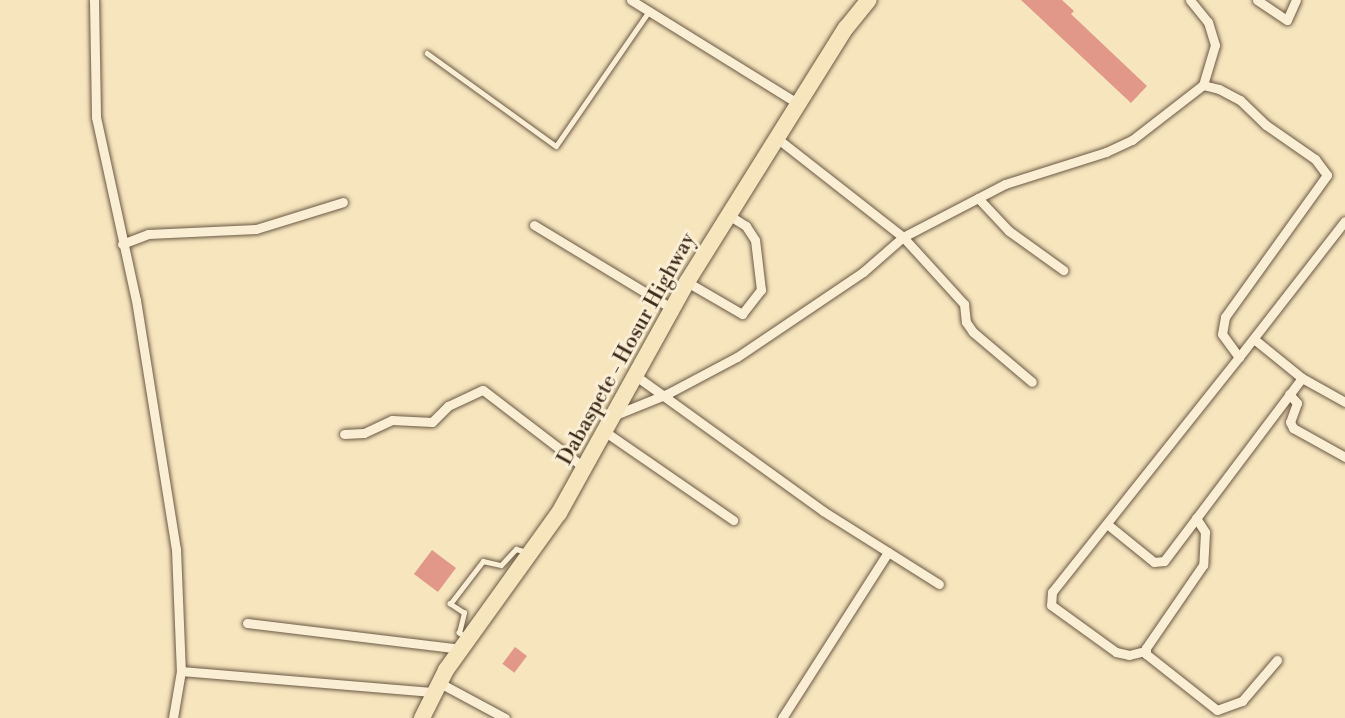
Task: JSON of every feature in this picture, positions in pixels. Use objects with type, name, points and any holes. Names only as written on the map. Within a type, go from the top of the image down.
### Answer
[{"type":"highway","name":"Dabaspete - Hosur Highway","points":[[422,718],[435,687],[464,644],[533,554],[586,469],[604,431],[687,282],[846,28],[868,0]]},
{"type":"street","points":[[94,0],[96,117],[136,300],[176,549],[181,671],[173,718]]},
{"type":"street","points":[[631,0],[799,105]]},
{"type":"street","points":[[615,414],[667,394],[737,357],[862,272],[903,237],[1005,184],[1106,152],[1132,140],[1203,85],[1215,45],[1208,22],[1190,0]]},
{"type":"street","points":[[1257,0],[1287,20],[1296,0]]},
{"type":"street","points":[[1203,85],[1240,100],[1266,125],[1323,166],[1327,175],[1225,317],[1222,334],[1238,351],[1239,357]]},
{"type":"street","points":[[778,139],[903,237],[964,304],[966,322],[973,332],[1032,382]]},
{"type":"street","points":[[978,198],[1009,231],[1063,270]]},
{"type":"street","points":[[122,244],[148,234],[256,229],[343,202]]},
{"type":"street","points":[[687,282],[742,314],[761,291],[755,240],[746,226],[730,216]]},
{"type":"street","points":[[1196,518],[1205,532],[1203,565],[1145,651],[1129,655],[1116,652],[1051,605],[1052,592],[1345,221]]},
{"type":"street","points":[[534,225],[671,309]]},
{"type":"street","points":[[1254,339],[1302,378],[1345,402]]},
{"type":"street","points":[[636,376],[823,511],[939,584]]},
{"type":"street","points":[[1107,524],[1159,562],[1196,518],[1302,378]]},
{"type":"street","points":[[344,434],[364,433],[392,420],[432,422],[448,406],[483,390],[586,469]]},
{"type":"street","points":[[1289,394],[1298,403],[1290,422],[1293,428],[1345,457]]},
{"type":"street","points":[[604,431],[733,520]]},
{"type":"street","points":[[782,718],[888,552]]},
{"type":"street","points":[[247,623],[464,644]]},
{"type":"street","points":[[1145,651],[1217,710],[1242,701],[1277,660]]},
{"type":"street","points":[[181,671],[435,687],[505,718]]},
{"type":"lane","points":[[427,53],[556,146],[649,11]]},
{"type":"lane","points":[[464,644],[459,633],[464,613],[450,604],[483,561],[501,566],[516,549],[533,554]]},
{"type":"building","points":[[1021,0],[1062,0],[1074,11],[1071,14],[1147,86],[1131,103]]},
{"type":"building","points":[[432,550],[456,568],[438,592],[414,574]]},
{"type":"building","points":[[515,647],[527,656],[514,673],[502,664]]}]
